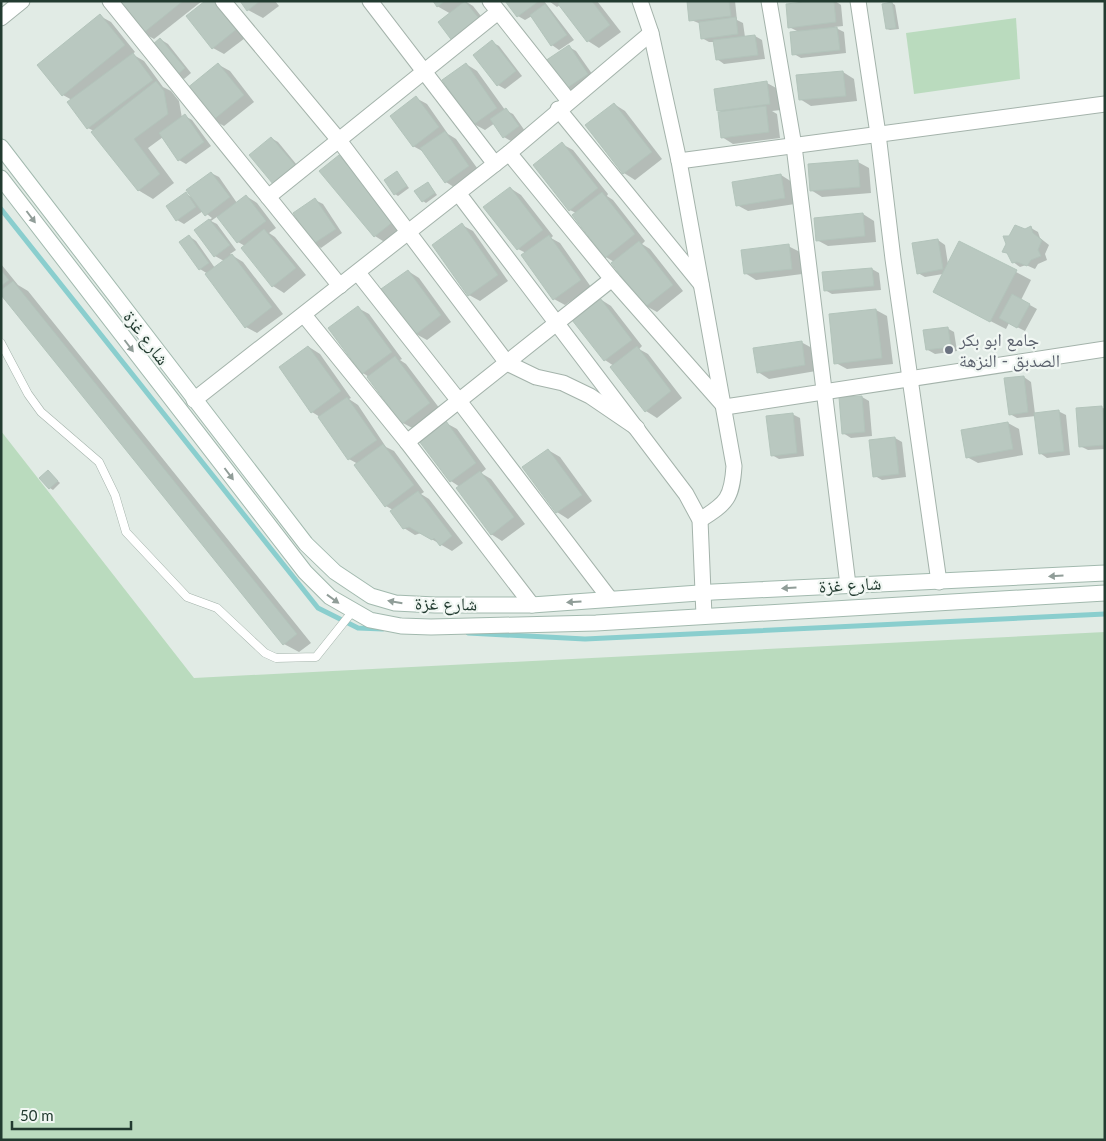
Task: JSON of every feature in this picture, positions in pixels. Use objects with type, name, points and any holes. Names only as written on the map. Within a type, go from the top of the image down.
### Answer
[{"type":"street","points":[[1,18],[22,1]]},
{"type":"street","points":[[110,1],[340,286]]},
{"type":"street","points":[[223,1],[338,139],[508,363],[536,377],[563,383],[590,396],[637,428]]},
{"type":"street","points":[[370,1],[495,164]]},
{"type":"street","points":[[640,1],[651,33],[679,161],[704,287],[734,466],[733,490],[718,508],[700,520]]},
{"type":"street","points":[[769,1],[794,146],[848,585]]},
{"type":"street","points":[[858,1],[939,582]]},
{"type":"street","points":[[268,197],[424,71],[494,7],[564,105],[704,287]]},
{"type":"street","points":[[194,400],[410,233],[509,153],[651,33]]},
{"type":"street","points":[[679,161],[1105,104]]},
{"type":"street","name":"شارع غزة","points":[[1,147],[310,549],[319,559],[371,596],[395,603],[532,605],[704,593],[1105,573]]},
{"type":"street","points":[[509,153],[612,279],[725,407]]},
{"type":"street","name":"شارع غزة","points":[[1,178],[291,556],[330,597],[352,612],[370,620],[393,625],[431,627],[596,623],[1105,593]]},
{"type":"street","points":[[458,193],[686,494],[700,520],[704,616]]},
{"type":"street","points":[[358,273],[459,401],[610,599]]},
{"type":"street","points":[[407,442],[612,279]]},
{"type":"street","points":[[304,315],[407,442],[532,605]]},
{"type":"street","points":[[725,407],[1105,349]]},
{"type":"lane","points":[[1,343],[37,407],[99,462],[115,495],[126,532],[187,597],[217,608],[264,653],[283,659],[316,657],[352,612]]},
{"type":"green space","points":[[1016,18],[1020,79],[914,94],[906,33]]},
{"type":"green space","points":[[1,431],[194,678],[1105,632],[1105,1140],[1,1140]]},
{"type":"building","points":[[121,1],[183,1],[142,34],[118,4]]},
{"type":"building","points":[[205,1],[218,1],[238,28],[212,49],[186,16]]},
{"type":"building","points":[[240,1],[260,1],[247,11]]},
{"type":"building","points":[[433,1],[445,1],[437,7]]},
{"type":"building","points":[[465,1],[481,21],[453,42],[438,22]]},
{"type":"building","points":[[505,1],[539,1],[517,17]]},
{"type":"building","points":[[561,1],[592,1],[610,25],[587,42],[558,4]]},
{"type":"building","points":[[687,1],[729,1],[731,16],[689,21]]},
{"type":"building","points":[[834,1],[836,22],[788,28],[786,4]]},
{"type":"building","points":[[892,2],[896,28],[886,29],[882,4]]},
{"type":"building","points":[[545,4],[567,35],[551,46],[530,15]]},
{"type":"building","points":[[100,14],[125,45],[62,96],[37,65]]},
{"type":"building","points":[[736,17],[738,34],[701,39],[699,22]]},
{"type":"building","points":[[837,27],[840,50],[792,55],[790,32]]},
{"type":"building","points":[[755,35],[758,55],[716,60],[713,40]]},
{"type":"building","points":[[160,38],[185,68],[176,76],[152,45]]},
{"type":"building","points":[[492,40],[516,71],[497,86],[473,55]]},
{"type":"building","points":[[569,45],[588,74],[564,90],[545,61]]},
{"type":"building","points":[[133,53],[153,80],[87,129],[67,102]]},
{"type":"building","points":[[218,63],[244,95],[212,121],[186,89]]},
{"type":"building","points":[[466,63],[497,108],[473,125],[442,80]]},
{"type":"building","points":[[843,71],[846,96],[799,100],[796,75]]},
{"type":"building","points":[[156,81],[164,91],[168,114],[134,139],[160,174],[138,191],[91,132]]},
{"type":"building","points":[[767,81],[770,104],[717,111],[714,89]]},
{"type":"building","points":[[416,96],[439,127],[413,147],[390,116]]},
{"type":"building","points":[[614,103],[652,152],[623,174],[585,125]]},
{"type":"building","points":[[766,106],[769,132],[721,138],[718,112]]},
{"type":"building","points":[[506,108],[519,126],[503,138],[490,119]]},
{"type":"building","points":[[185,114],[204,142],[178,161],[159,133]]},
{"type":"building","points":[[445,131],[469,166],[445,183],[420,148]]},
{"type":"building","points":[[271,137],[295,165],[273,184],[249,155]]},
{"type":"building","points":[[562,142],[598,188],[569,211],[533,165]]},
{"type":"building","points":[[339,155],[394,221],[374,237],[319,171]]},
{"type":"building","points":[[858,160],[860,187],[810,191],[808,164]]},
{"type":"building","points":[[397,171],[407,186],[394,195],[384,180]]},
{"type":"building","points":[[211,172],[230,197],[205,216],[186,190]]},
{"type":"building","points":[[781,174],[785,198],[736,206],[732,182]]},
{"type":"building","points":[[428,182],[435,193],[422,202],[414,191]]},
{"type":"building","points":[[510,187],[543,230],[517,250],[483,207]]},
{"type":"building","points":[[186,192],[196,207],[176,221],[166,206]]},
{"type":"building","points":[[602,192],[635,234],[605,258],[572,215]]},
{"type":"building","points":[[246,195],[266,221],[237,243],[217,217]]},
{"type":"building","points":[[315,198],[336,229],[313,244],[293,213]]},
{"type":"building","points":[[863,213],[865,236],[816,241],[814,218]]},
{"type":"building","points":[[209,219],[230,245],[214,257],[194,230]]},
{"type":"building","points":[[462,223],[498,275],[468,296],[432,245]]},
{"type":"building","points":[[1015,225],[1025,229],[1031,226],[1033,233],[1042,240],[1038,250],[1041,256],[1031,260],[1027,266],[1017,262],[1012,263],[1007,253],[1002,252],[1006,244],[1003,236],[1009,236]]},
{"type":"building","points":[[264,229],[296,268],[272,287],[241,248]]},
{"type":"building","points":[[189,235],[209,263],[199,270],[179,242]]},
{"type":"building","points":[[549,235],[581,280],[553,300],[521,255]]},
{"type":"building","points":[[938,239],[943,269],[917,274],[912,243]]},
{"type":"building","points":[[639,241],[673,285],[645,307],[611,263]]},
{"type":"building","points":[[959,241],[1017,270],[990,322],[933,292]]},
{"type":"building","points":[[789,244],[792,269],[744,274],[741,250]]},
{"type":"building","points":[[232,254],[272,307],[245,328],[205,274]]},
{"type":"building","points":[[872,268],[874,286],[824,291],[822,272]]},
{"type":"building","points":[[1,270],[9,280],[1,286]]},
{"type":"building","points":[[408,270],[441,315],[415,335],[381,289]]},
{"type":"building","points":[[13,281],[297,634],[283,645],[1,295],[1,290]]},
{"type":"building","points":[[1012,294],[1030,304],[1017,328],[999,318]]},
{"type":"building","points":[[600,298],[632,340],[604,361],[572,320]]},
{"type":"building","points":[[358,306],[392,352],[362,374],[328,328]]},
{"type":"building","points":[[876,309],[882,358],[834,364],[829,314]]},
{"type":"building","points":[[948,327],[951,347],[926,350],[923,330]]},
{"type":"building","points":[[802,341],[805,365],[757,373],[753,348]]},
{"type":"building","points":[[308,346],[341,391],[311,413],[279,367]]},
{"type":"building","points":[[637,346],[671,391],[645,412],[610,367]]},
{"type":"building","points":[[395,356],[430,403],[402,424],[367,377]]},
{"type":"building","points":[[1024,376],[1028,412],[1009,415],[1004,378]]},
{"type":"building","points":[[862,396],[865,432],[842,434],[839,397]]},
{"type":"building","points":[[347,397],[377,440],[348,460],[318,417]]},
{"type":"building","points":[[1102,406],[1105,445],[1079,447],[1076,408]]},
{"type":"building","points":[[1059,410],[1064,451],[1039,454],[1034,413]]},
{"type":"building","points":[[793,413],[797,453],[771,456],[766,416]]},
{"type":"building","points":[[446,421],[476,463],[450,482],[419,441]]},
{"type":"building","points":[[1008,422],[1013,449],[966,458],[961,430]]},
{"type":"building","points":[[895,437],[899,474],[873,477],[869,440]]},
{"type":"building","points":[[383,444],[414,485],[385,507],[354,465]]},
{"type":"building","points":[[548,449],[582,495],[556,513],[522,467]]},
{"type":"building","points":[[48,470],[58,481],[49,489],[39,478]]},
{"type":"building","points":[[480,471],[514,517],[491,535],[456,488]]},
{"type":"building","points":[[418,491],[452,536],[440,546],[434,538],[432,540],[409,527],[403,529],[390,511]]},
{"type":"waterway","points":[[1,209],[318,608],[358,628],[383,629]]},
{"type":"waterway","points":[[468,633],[585,639],[1105,614]]},
{"type":"place","name":"جامع ابو بكر الصدبق - النزهة","points":[[949,350]]}]
